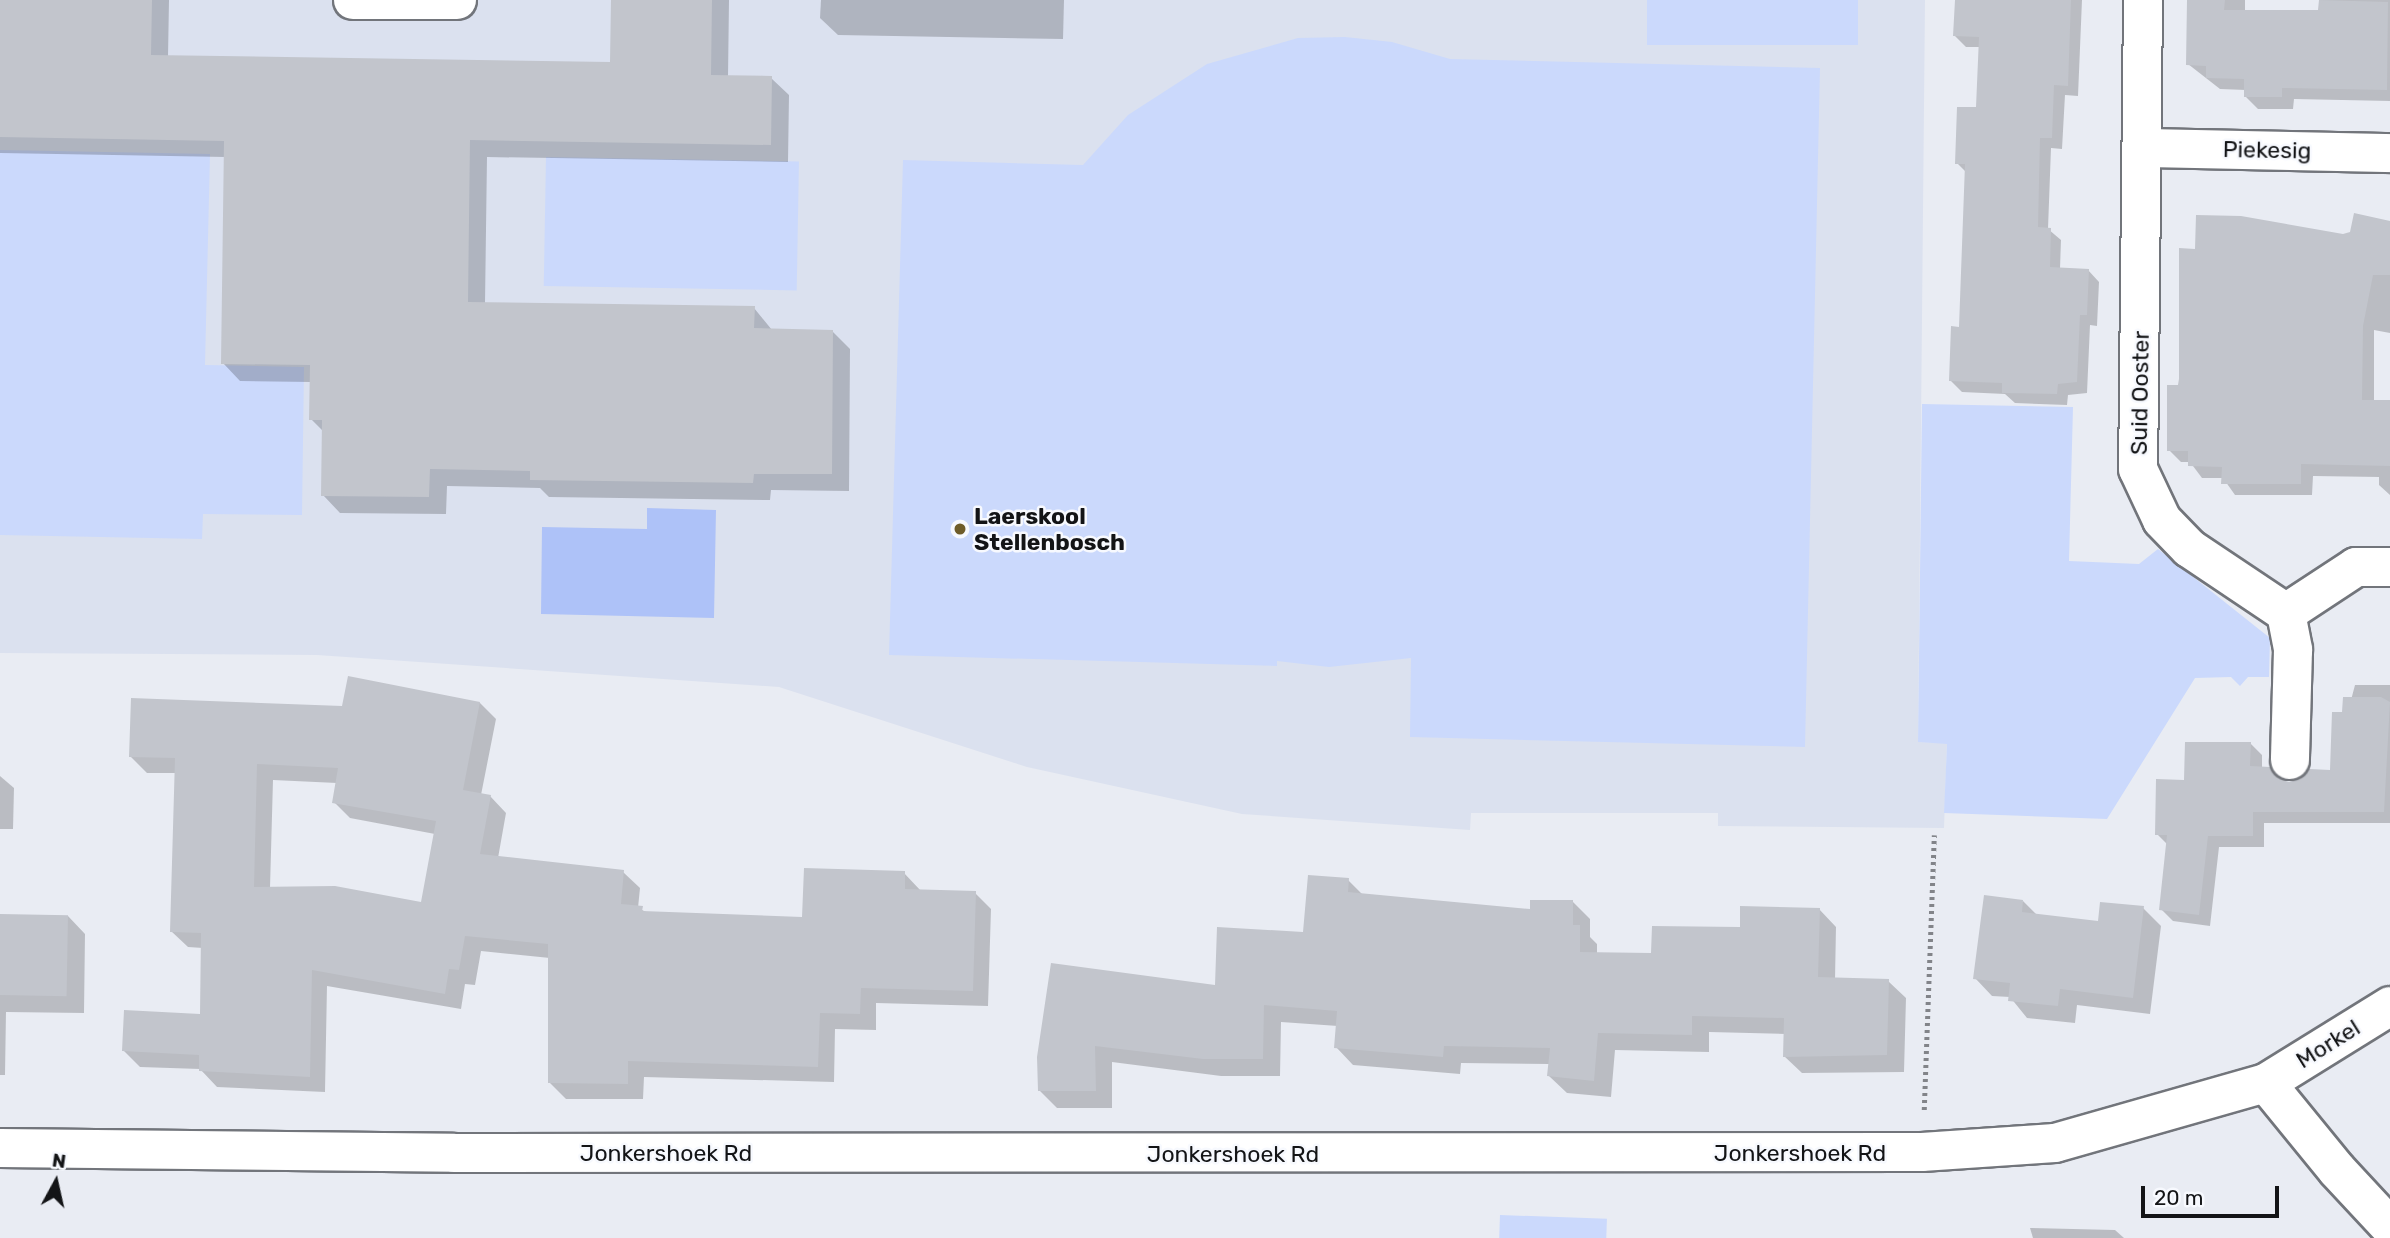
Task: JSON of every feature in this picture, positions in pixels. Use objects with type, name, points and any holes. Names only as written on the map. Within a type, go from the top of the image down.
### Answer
[{"type":"street","points":[[353,0],[457,0]]},
{"type":"street","name":"Suid Ooster","points":[[2144,0],[2138,469],[2162,520],[2189,548],[2286,613]]},
{"type":"street","name":"Piekesig","points":[[2143,148],[2390,153]]},
{"type":"street","points":[[2290,760],[2293,650],[2286,613],[2356,567],[2390,567]]},
{"type":"street","name":"Morkel","points":[[2266,1083],[2390,1006]]},
{"type":"street","points":[[2266,1083],[2336,1170],[2390,1227]]},
{"type":"street","name":"Jonkershoek Rd","points":[[0,1148],[496,1153],[1922,1152],[2055,1143],[2266,1083]]},
{"type":"path","points":[[1924,1113],[1934,835]]},
{"type":"shaded area","name":"Laerskool Stellenbosch","points":[[0,0],[1925,0],[1918,742],[1947,743],[1944,828],[1718,826],[1718,813],[1471,813],[1470,830],[1242,814],[1027,767],[779,687],[317,655],[0,653]]},
{"type":"shaded area","points":[[1647,0],[1858,0],[1858,45],[1647,45]]},
{"type":"shaded area","points":[[1345,37],[1392,42],[1450,59],[1820,68],[1805,747],[1410,737],[1411,658],[1329,667],[1277,661],[1277,666],[889,655],[903,160],[1083,165],[1128,115],[1207,64],[1298,38]]},
{"type":"shaded area","points":[[0,150],[210,154],[205,365],[304,367],[302,515],[203,514],[202,539],[0,535]]},
{"type":"shaded area","points":[[546,157],[799,161],[797,290],[544,286]]},
{"type":"shaded area","points":[[1922,404],[2073,407],[2069,561],[2139,564],[2158,549],[2270,638],[2269,677],[2248,677],[2240,686],[2231,677],[2195,678],[2107,819],[1944,813],[1947,744],[1918,742]]},
{"type":"shaded area","points":[[647,508],[716,510],[714,618],[541,614],[542,527],[647,529]]},
{"type":"shaded area","points":[[1500,1215],[1607,1219],[1606,1238],[1499,1238]]},
{"type":"building","points":[[0,0],[152,0],[151,55],[610,62],[611,0],[712,0],[711,75],[772,76],[771,145],[470,140],[468,302],[755,306],[754,328],[833,330],[832,474],[754,474],[753,483],[530,480],[530,471],[430,469],[429,497],[321,496],[322,420],[309,420],[310,365],[221,364],[224,141],[0,137]]},
{"type":"building","points":[[1955,0],[2071,0],[2068,86],[2054,85],[2052,138],[2040,138],[2038,227],[2051,228],[2050,267],[2089,269],[2087,315],[2080,315],[2077,382],[2058,384],[2057,394],[2002,393],[2002,383],[1949,381],[1951,326],[1959,327],[1965,164],[1955,164],[1957,107],[1976,107],[1979,37],[1953,36]]},
{"type":"building","points":[[2187,0],[2225,0],[2224,10],[2318,10],[2319,0],[2388,2],[2387,90],[2282,88],[2282,97],[2244,97],[2244,79],[2206,78],[2206,66],[2186,65]]},
{"type":"building","points":[[2354,213],[2390,221],[2390,275],[2373,275],[2363,326],[2362,400],[2390,400],[2390,466],[2301,464],[2301,484],[2221,484],[2222,467],[2188,466],[2188,451],[2167,451],[2167,385],[2179,385],[2179,248],[2195,249],[2196,215],[2241,216],[2343,234],[2350,232]]},
{"type":"building","points":[[348,676],[480,702],[463,790],[491,795],[480,854],[624,870],[621,904],[643,906],[642,911],[802,917],[804,868],[905,871],[905,889],[976,891],[973,991],[861,988],[860,1014],[820,1013],[818,1067],[628,1061],[628,1084],[548,1083],[548,944],[465,936],[459,970],[449,969],[445,994],[312,970],[310,1077],[199,1071],[199,1055],[122,1051],[124,1010],[200,1014],[201,933],[170,932],[175,758],[129,757],[131,698],[342,706]],"holes":[[[257,764],[338,768],[332,803],[436,821],[421,902],[335,886],[254,887]]]},
{"type":"building","points":[[2343,697],[2381,697],[2390,702],[2384,812],[2253,812],[2253,836],[2208,836],[2199,915],[2159,910],[2167,835],[2155,835],[2156,779],[2184,780],[2185,742],[2251,742],[2250,766],[2270,767],[2278,778],[2289,782],[2300,779],[2309,769],[2330,770],[2332,712],[2342,712]]},
{"type":"building","points":[[1308,875],[1349,878],[1348,892],[1530,909],[1530,900],[1573,900],[1573,925],[1580,925],[1580,952],[1651,953],[1652,926],[1740,927],[1740,906],[1820,908],[1818,977],[1889,979],[1887,1055],[1783,1057],[1784,1018],[1692,1016],[1692,1035],[1598,1033],[1594,1081],[1547,1076],[1550,1048],[1444,1046],[1443,1057],[1334,1048],[1337,1011],[1264,1005],[1263,1059],[1203,1059],[1095,1046],[1096,1091],[1038,1091],[1037,1057],[1051,963],[1215,985],[1217,927],[1303,932]]},
{"type":"building","points":[[1984,895],[2023,900],[2022,912],[2098,921],[2100,902],[2144,906],[2133,998],[2060,989],[2058,1006],[2008,1001],[2010,983],[1973,979]]},
{"type":"building","points":[[0,914],[68,915],[67,996],[0,995]]},
{"type":"place","name":"Laerskool Stellenbosch","points":[[960,529]]}]
